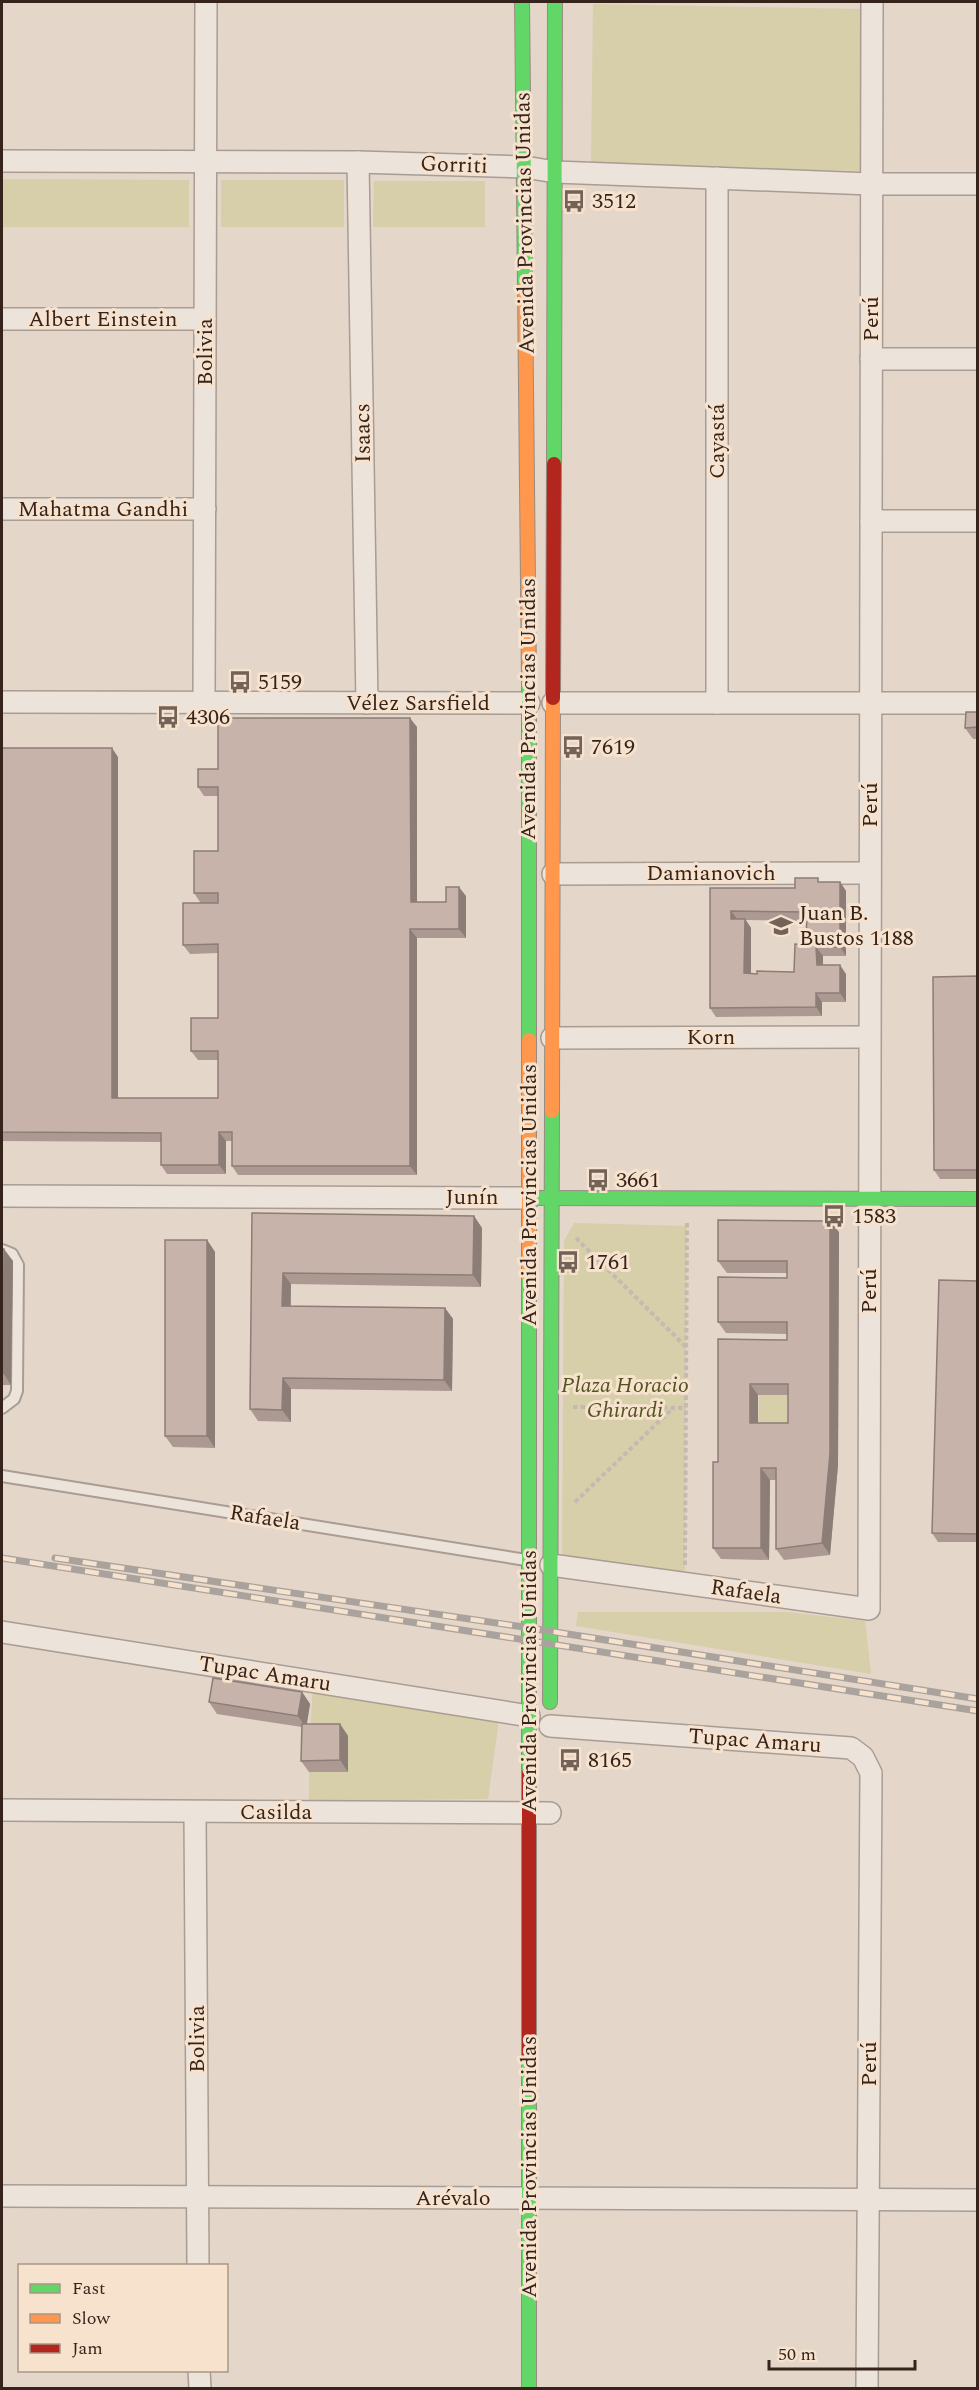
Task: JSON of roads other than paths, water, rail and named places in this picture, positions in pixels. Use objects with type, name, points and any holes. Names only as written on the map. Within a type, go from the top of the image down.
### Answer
[{"type":"main road","name":"Avenida Provincias Unidas","points":[[522,2],[529,703],[529,1716],[545,1813],[544,2198],[530,2388]]},
{"type":"main road","name":"Avenida Provincias Unidas","points":[[550,1732],[555,2]]},
{"type":"main road","name":"Vélez Sarsfield","points":[[529,703],[553,703]]},
{"type":"main road","name":"Junín","points":[[529,1198],[978,1199]]},
{"type":"street","name":"Bolivia","points":[[204,702],[206,2]]},
{"type":"street","name":"Perú","points":[[870,1609],[872,2]]},
{"type":"street","name":"Gorriti","points":[[2,161],[358,162],[525,167],[555,172],[872,184],[978,184]]},
{"type":"street","name":"Isaacs","points":[[358,162],[367,703]]},
{"type":"street","name":"Cayastá","points":[[717,178],[717,703]]},
{"type":"street","name":"Albert Einstein","points":[[2,319],[205,319]]},
{"type":"street","points":[[871,359],[978,359]]},
{"type":"street","name":"Mahatma Gandhi","points":[[2,509],[204,509]]},
{"type":"street","points":[[871,521],[978,521]]},
{"type":"street","name":"Vélez Sarsfield","points":[[2,702],[529,703]]},
{"type":"street","name":"Vélez Sarsfield","points":[[553,703],[978,703]]},
{"type":"street","name":"Damianovich","points":[[553,874],[870,873]]},
{"type":"street","name":"Korn","points":[[552,1038],[869,1037]]},
{"type":"street","name":"Junín","points":[[2,1196],[529,1198]]},
{"type":"street","name":"Rafaela","points":[[551,1565],[870,1609]]},
{"type":"street","name":"Tupac Amaru","points":[[2,1632],[529,1716]]},
{"type":"street","name":"Tupac Amaru","points":[[550,1732],[851,1748]]},
{"type":"street","name":"Perú","points":[[851,1748],[863,1757],[871,1773],[867,2388]]},
{"type":"street","name":"Casilda","points":[[2,1810],[545,1813]]},
{"type":"street","name":"Bolivia","points":[[195,1812],[198,2264]]},
{"type":"street","name":"Arévalo","points":[[2,2196],[978,2200]]},
{"type":"street","points":[[200,2372],[200,2388]]},
{"type":"lane","points":[[2,1250],[12,1254],[18,1265],[17,1391],[14,1399],[2,1408]]},
{"type":"lane","name":"Rafaela","points":[[2,1476],[529,1560]]},
{"type":"railway","points":[[2,1558],[978,1711]]},
{"type":"railway","points":[[55,1558],[530,1628],[978,1699]]},
{"type":"place","name":"3512","points":[[574,201]]},
{"type":"place","name":"5159","points":[[240,682]]},
{"type":"place","name":"4306","points":[[168,717]]},
{"type":"place","name":"7619","points":[[573,747]]},
{"type":"place","name":"Juan B. Bustos 1188","points":[[781,926]]},
{"type":"place","name":"3661","points":[[598,1180]]},
{"type":"place","name":"1583","points":[[834,1216]]},
{"type":"place","name":"1761","points":[[568,1262]]},
{"type":"place","name":"8165","points":[[570,1760]]},
{"type":"park label","name":"Plaza Horacio Ghirardi","points":[[625,1398]]}]
